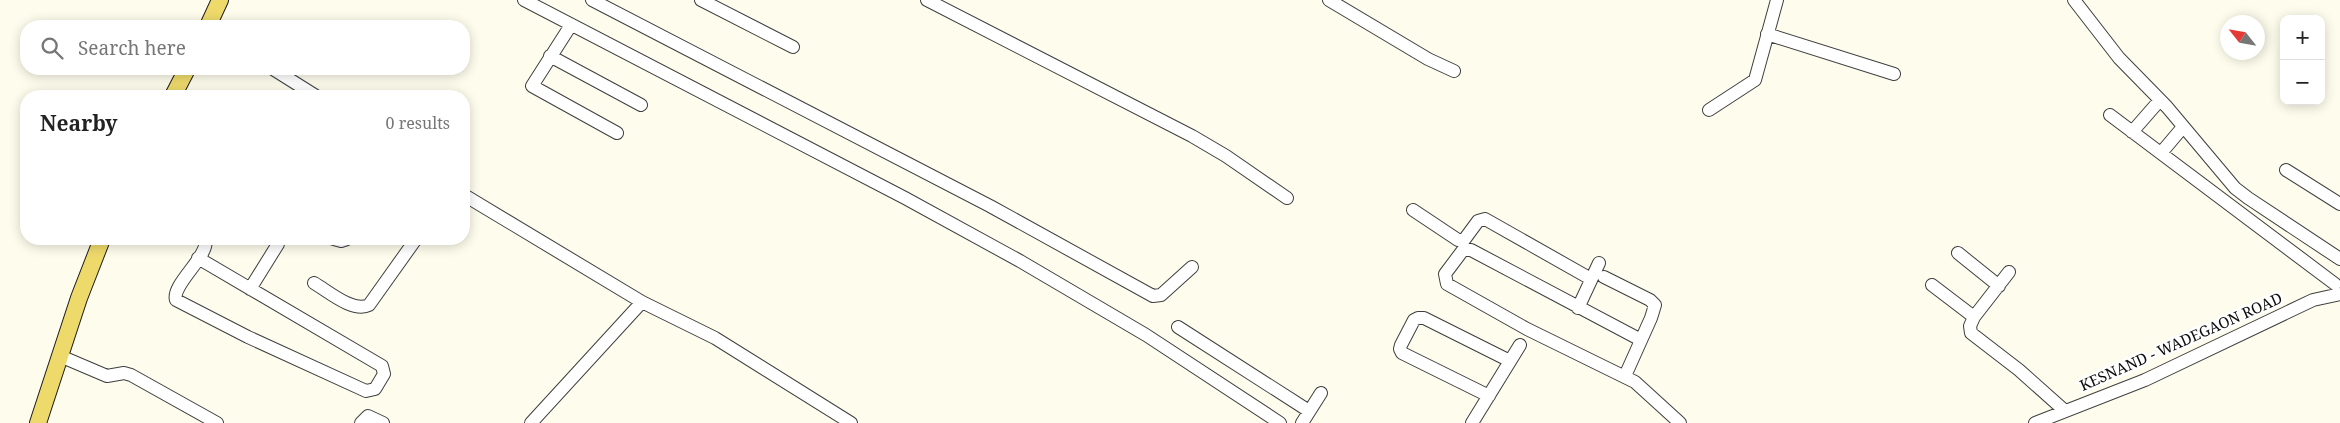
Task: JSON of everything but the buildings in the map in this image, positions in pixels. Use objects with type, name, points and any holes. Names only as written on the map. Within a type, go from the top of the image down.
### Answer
[{"type":"main road","points":[[213,20],[220,0]]},
{"type":"main road","points":[[176,90],[184,75]]},
{"type":"main road","points":[[38,423],[79,298],[100,245]]},
{"type":"street","points":[[524,0],[905,198],[1020,261],[1146,335],[1280,423]]},
{"type":"street","points":[[592,0],[981,202],[1153,296],[1161,295],[1192,267]]},
{"type":"street","points":[[701,0],[793,47]]},
{"type":"street","points":[[927,0],[1192,136],[1226,156],[1287,198]]},
{"type":"street","points":[[1329,0],[1428,59],[1454,71]]},
{"type":"street","points":[[1709,110],[1755,80],[1776,0]]},
{"type":"street","points":[[2074,0],[2119,58],[2160,100],[2238,191],[2340,259]]},
{"type":"street","points":[[571,25],[532,83],[532,87],[617,133]]},
{"type":"street","points":[[1767,34],[1894,74]]},
{"type":"street","points":[[550,56],[642,105]]},
{"type":"street","points":[[283,75],[306,90]]},
{"type":"street","points":[[2132,132],[2160,100]]},
{"type":"street","points":[[2110,115],[2338,285]]},
{"type":"street","points":[[2161,153],[2183,127]]},
{"type":"street","points":[[2286,170],[2340,204]]},
{"type":"street","points":[[2229,205],[2238,191]]},
{"type":"street","points":[[470,199],[642,302],[715,338],[851,423]]},
{"type":"street","points":[[1413,210],[1470,250],[1641,340]]},
{"type":"street","points":[[1625,376],[1651,318],[1654,305],[1650,300],[1598,278],[1485,219],[1478,221],[1464,240],[1458,255],[1445,274],[1447,284],[1527,329],[1625,376],[1640,386],[1680,423]]},
{"type":"street","points":[[198,258],[384,367],[384,374],[375,389],[366,391],[248,337],[178,301],[175,295],[206,245]]},
{"type":"street","points":[[250,289],[277,245]]},
{"type":"street","points":[[314,283],[351,305],[365,307],[369,305],[412,245]]},
{"type":"street","points":[[1958,253],[1999,286]]},
{"type":"street","points":[[1578,308],[1598,278],[1599,263]]},
{"type":"street","points":[[2009,272],[1974,317],[1970,326],[1971,333],[2019,370],[2065,411]]},
{"type":"street","points":[[1932,285],[1974,317]]},
{"type":"street","name":"KESNAND - WADEGAON ROAD","points":[[2035,423],[2145,380],[2313,300],[2326,296],[2338,285]]},
{"type":"street","points":[[531,423],[642,302]]},
{"type":"street","points":[[1488,396],[1402,353],[1401,345],[1414,320],[1424,318],[1510,361]]},
{"type":"street","points":[[1178,327],[1309,411]]},
{"type":"street","points":[[1472,423],[1520,345]]},
{"type":"street","points":[[60,356],[107,376],[128,373],[217,423]]},
{"type":"street","points":[[1302,423],[1321,393]]},
{"type":"street","points":[[361,423],[368,416],[383,423]]}]
